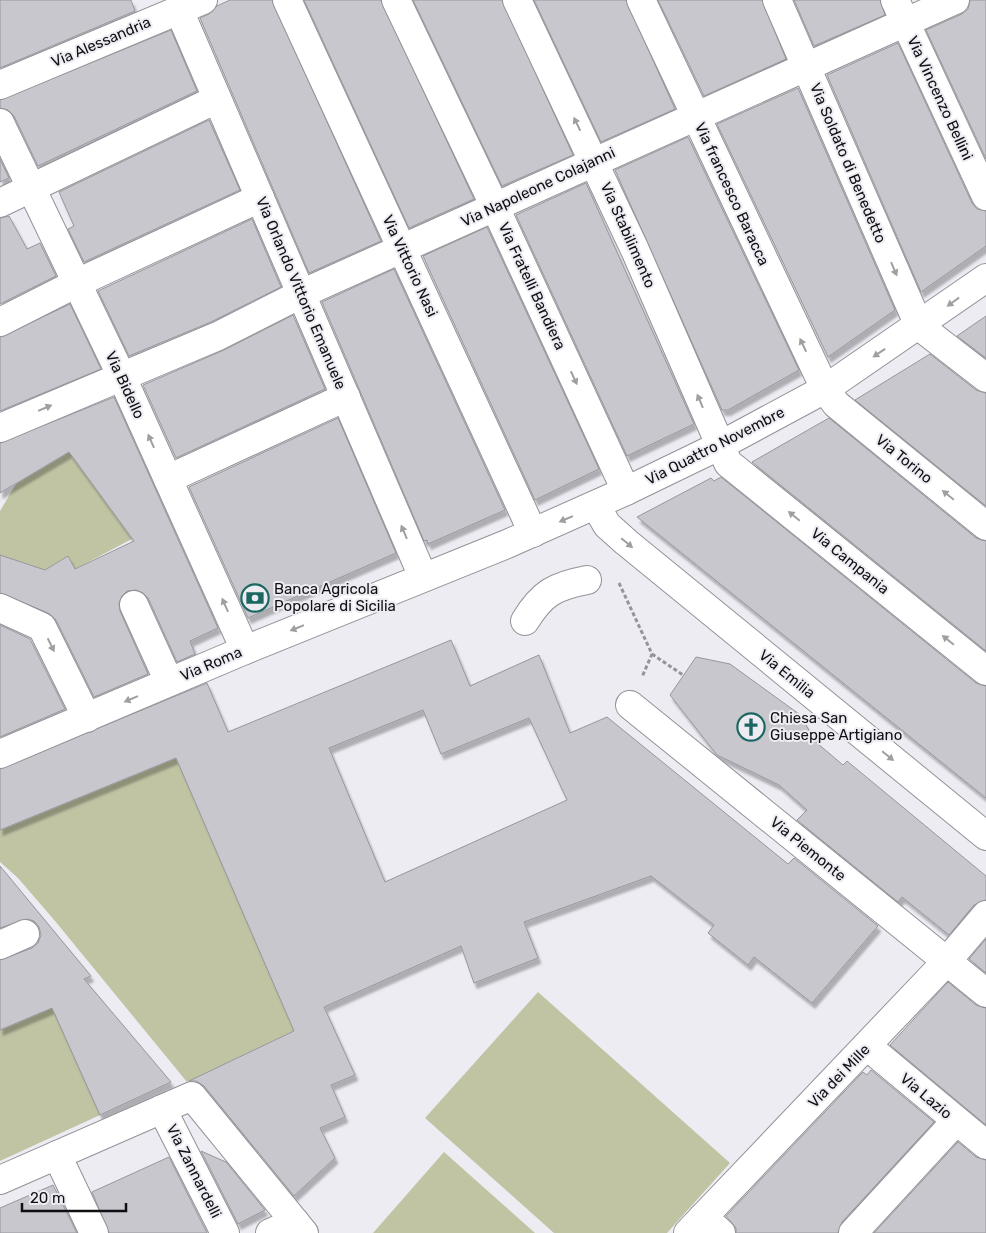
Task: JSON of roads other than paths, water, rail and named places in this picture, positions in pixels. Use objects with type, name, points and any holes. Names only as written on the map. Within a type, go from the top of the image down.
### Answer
[{"type":"street","name":"Via Vittorio Nasi","points":[[287,0],[533,533]]},
{"type":"street","name":"Via Fratelli Bandiera","points":[[396,0],[495,206],[626,491]]},
{"type":"street","name":"Via Stabilimento","points":[[518,0],[595,161],[720,445]]},
{"type":"street","name":"Via francesco Baracca","points":[[641,0],[824,389]]},
{"type":"street","name":"Via Soldato di Benedetto","points":[[777,0],[920,326]]},
{"type":"street","name":"Via Napoleone Colajanni","points":[[0,428],[121,375],[218,336],[301,294],[806,66],[899,11],[954,0]]},
{"type":"street","name":"Via Alessandria","points":[[0,86],[191,5]]},
{"type":"street","name":"Via Orlando Vittorio Emanuele","points":[[191,5],[217,99],[423,577]]},
{"type":"street","name":"Via Vincenzo Bellini","points":[[899,11],[986,196]]},
{"type":"street","points":[[0,203],[30,186],[217,99]]},
{"type":"street","name":"Via Bidello","points":[[0,123],[121,375],[245,650]]},
{"type":"street","points":[[0,322],[77,283],[260,198]]},
{"type":"street","name":"Via Quattro Novembre","points":[[423,577],[596,506],[720,445],[824,389],[920,326],[986,278]]},
{"type":"street","points":[[920,326],[986,378]]},
{"type":"street","name":"Via Torino","points":[[824,389],[836,404],[986,526]]},
{"type":"street","points":[[168,479],[346,397]]},
{"type":"street","name":"Via Campania","points":[[720,445],[728,463],[986,671]]},
{"type":"street","name":"Via Emilia","points":[[596,506],[606,525],[626,542],[986,836]]},
{"type":"street","name":"Via Roma","points":[[0,754],[423,577]]},
{"type":"street","points":[[525,621],[535,604],[550,591],[568,584],[587,580]]},
{"type":"street","points":[[134,605],[169,682]]},
{"type":"street","points":[[0,608],[42,627],[87,718]]},
{"type":"street","name":"Via Piemonte","points":[[630,706],[986,993]]},
{"type":"street","name":"Via dei Mille","points":[[704,1228],[867,1046],[947,961],[986,915]]},
{"type":"street","points":[[0,945],[25,934]]},
{"type":"street","name":"Via Lazio","points":[[867,1046],[986,1145]]},
{"type":"street","points":[[0,1180],[192,1096],[299,1228],[270,1233]]},
{"type":"street","name":"Via Zannardelli","points":[[162,1109],[225,1233]]},
{"type":"street","points":[[853,1233],[956,1121]]},
{"type":"street","points":[[57,1155],[94,1233]]},
{"type":"place","name":"Banca Agricola Popolare di Sicilia","points":[[255,598]]},
{"type":"place","name":"Chiesa San Giuseppe Artigiano","points":[[751,727]]}]
